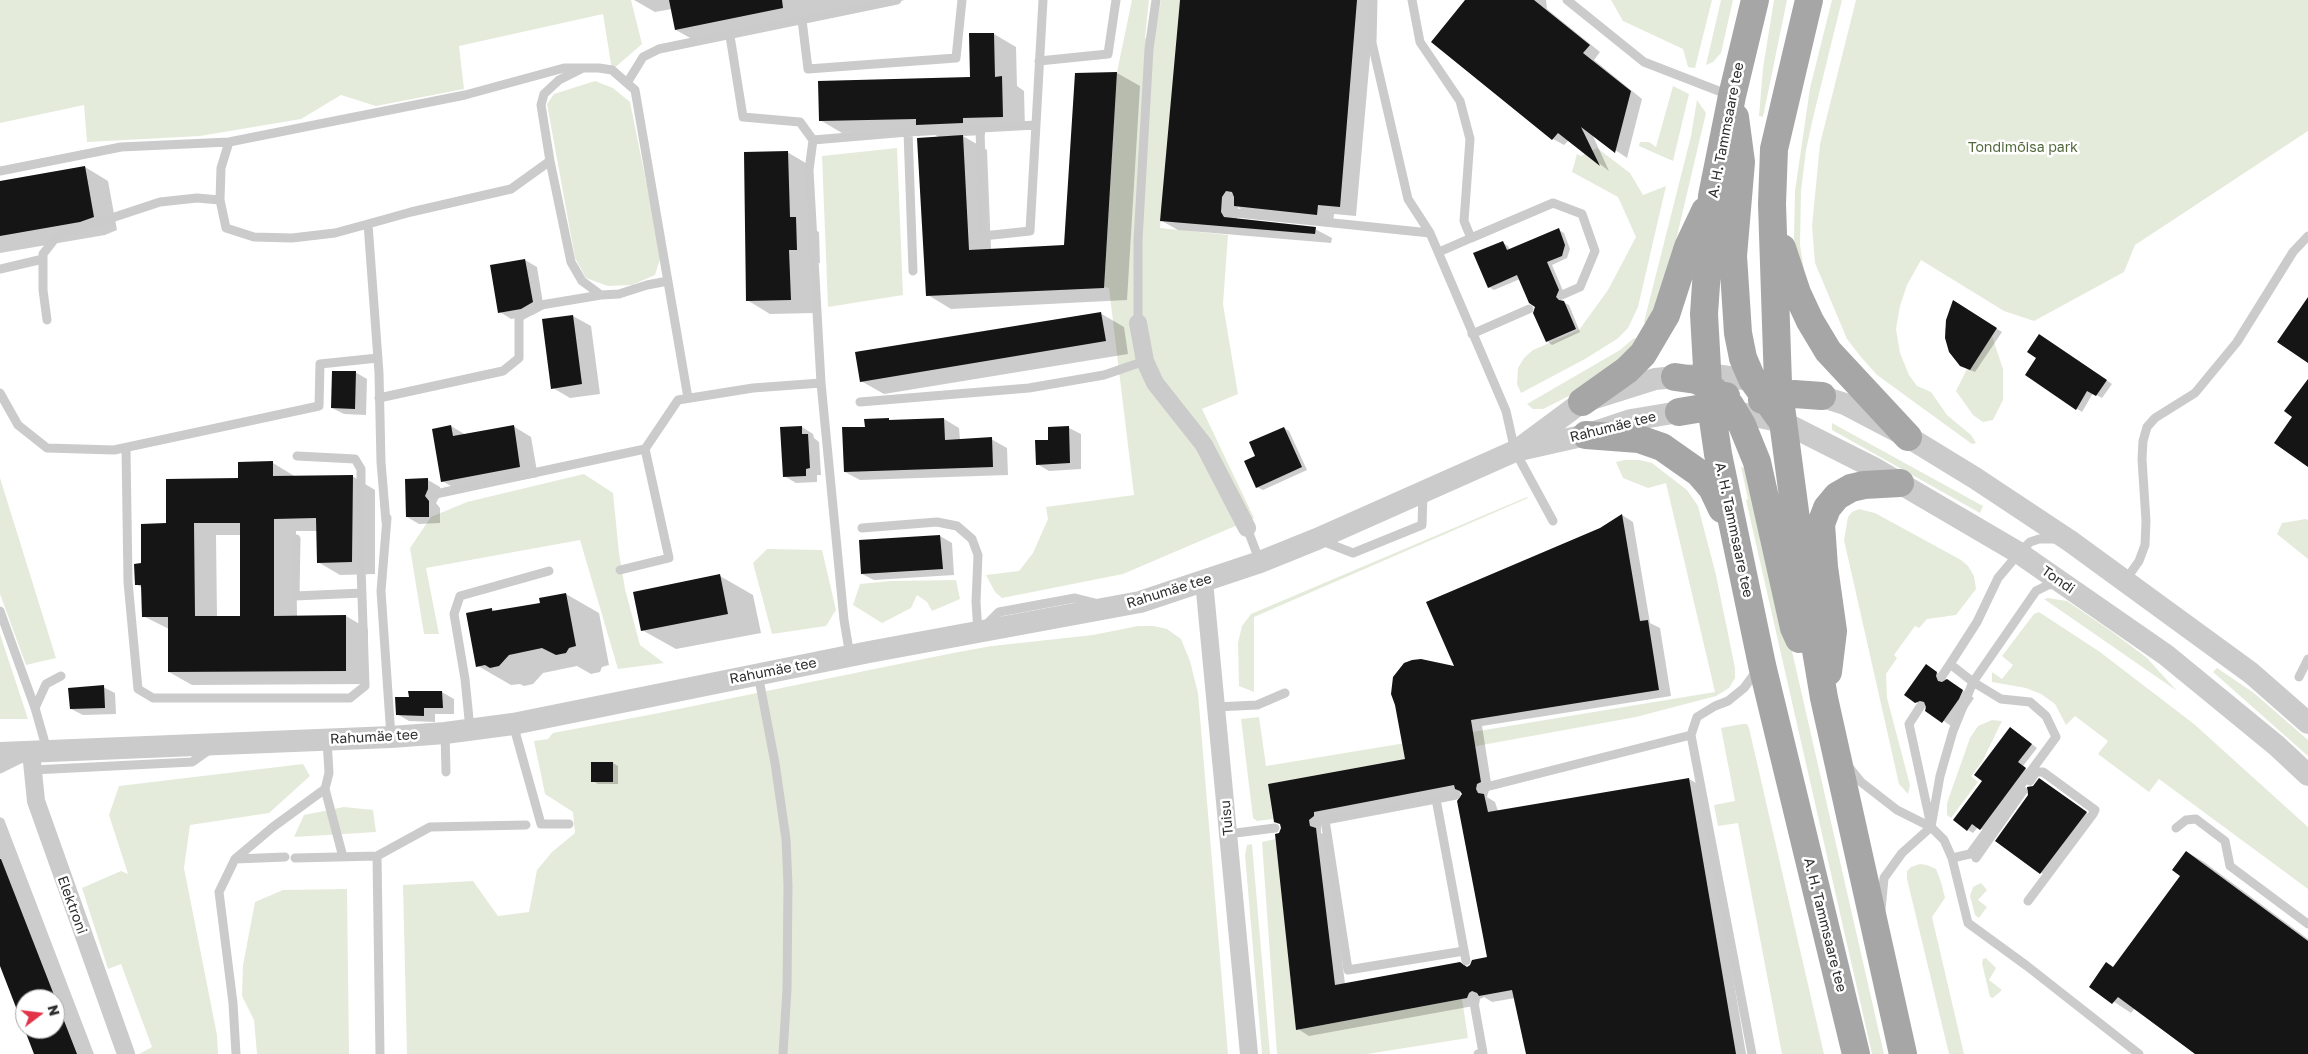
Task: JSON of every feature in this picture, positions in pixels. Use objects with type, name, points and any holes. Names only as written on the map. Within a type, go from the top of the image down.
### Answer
[{"type":"main road","name":"A. H. Tammsaare tee","points":[[1755,0],[1732,96],[1712,196],[1704,314],[1716,398],[1726,423],[1720,435],[1718,454],[1735,537],[1762,665],[1856,1054]]},
{"type":"main road","points":[[1809,0],[1774,148],[1772,204],[1775,330],[1769,358],[1772,396],[1824,698],[1903,1054]]},
{"type":"main road","points":[[1732,96],[1741,162],[1733,256],[1736,313],[1743,358],[1772,396]]},
{"type":"main road","points":[[1582,402],[1627,370],[1643,354],[1666,315],[1688,246],[1712,196]]},
{"type":"main road","points":[[1772,204],[1782,247],[1796,293],[1810,321],[1828,351],[1908,437]]},
{"type":"main road","points":[[1675,377],[1696,380],[1716,398]]},
{"type":"main road","points":[[1679,412],[1716,398],[1794,394],[1822,396]]},
{"type":"main road","name":"A. H. Tammsaare tee","points":[[1716,398],[1757,462],[1794,628],[1824,698]]},
{"type":"main road","points":[[1586,435],[1639,439],[1662,446],[1680,458],[1699,473],[1712,488],[1735,537]]},
{"type":"main road","points":[[1824,698],[1833,631],[1824,568],[1821,524],[1827,508],[1837,496],[1851,488],[1864,484],[1900,483]]},
{"type":"street","points":[[1138,323],[1145,361],[1155,383],[1204,445],[1247,528]]},
{"type":"street","name":"Rahumäe tee","points":[[1515,451],[1582,402],[1654,379],[1675,377]]},
{"type":"street","name":"Tondi","points":[[1716,398],[1772,396],[1900,483],[2019,553],[2166,656],[2277,746],[2308,776]]},
{"type":"street","points":[[1822,396],[1845,404],[1908,437],[1975,478],[2070,541],[2251,673],[2308,723]]},
{"type":"street","name":"Rahumäe tee","points":[[0,753],[37,758],[215,745],[445,733],[513,724],[850,656],[1111,608],[1140,602],[1260,562],[1317,539],[1515,451],[1586,435],[1631,420],[1679,412]]},
{"type":"street","name":"Tuisu","points":[[1204,581],[1249,1054]]},
{"type":"street","name":"Elektroni","points":[[37,758],[36,801],[126,1054]]},
{"type":"lane","points":[[627,83],[643,57],[658,49],[730,36],[897,0]]},
{"type":"lane","points":[[802,20],[808,69],[956,58],[962,0]]},
{"type":"lane","points":[[980,128],[984,236],[1030,231],[1043,0]]},
{"type":"lane","points":[[1040,61],[1108,54],[1116,0]]},
{"type":"lane","points":[[1138,323],[1138,240],[1147,78],[1156,0]]},
{"type":"lane","points":[[1373,0],[1372,43],[1408,199],[1430,233],[1439,252],[1506,411],[1515,451],[1553,521]]},
{"type":"lane","points":[[1412,0],[1420,42],[1460,101],[1470,139],[1464,221],[1471,238]]},
{"type":"lane","points":[[1568,0],[1644,62],[1732,96]]},
{"type":"lane","points":[[730,36],[743,117],[800,122],[813,140],[809,170],[821,383],[844,620],[850,656]]},
{"type":"lane","points":[[0,171],[121,147],[229,142],[465,95],[564,68],[612,70],[635,90],[688,398]]},
{"type":"lane","points":[[584,68],[559,80],[544,94],[541,105],[550,161],[571,262],[582,281],[601,295]]},
{"type":"lane","points":[[813,140],[908,132],[1036,126]]},
{"type":"lane","points":[[908,132],[913,271]]},
{"type":"lane","points":[[229,142],[221,168],[220,200],[226,228],[254,237],[292,238],[335,233],[411,212],[511,189],[550,161]]},
{"type":"lane","points":[[1228,197],[1228,212],[1430,233]]},
{"type":"lane","points":[[47,320],[43,290],[43,254],[57,236],[160,202],[197,198],[220,200]]},
{"type":"lane","points":[[1439,252],[1553,203],[1582,214],[1595,251],[1580,287],[1562,295]]},
{"type":"lane","points":[[368,224],[378,358],[381,462],[386,522],[382,591],[391,737]]},
{"type":"lane","points":[[2125,581],[2138,561],[2145,545],[2146,522],[2142,459],[2143,441],[2148,428],[2155,418],[2195,393],[2237,342],[2293,252],[2308,236]]},
{"type":"lane","points":[[0,269],[43,259]]},
{"type":"lane","points":[[379,398],[503,371],[519,358],[519,317],[541,305],[601,295],[619,294],[646,285],[668,281]]},
{"type":"lane","points":[[1472,334],[1529,309]]},
{"type":"lane","points":[[0,392],[18,425],[47,448],[114,450],[319,406],[320,364],[378,358]]},
{"type":"lane","points":[[860,402],[1029,388],[1104,375],[1145,361]]},
{"type":"lane","points":[[431,495],[645,449],[678,400],[753,388],[821,383]]},
{"type":"lane","points":[[126,448],[125,504],[128,582],[138,689],[153,698],[350,698],[365,686],[361,469],[355,459],[297,456]]},
{"type":"lane","points":[[620,570],[669,558],[645,449]]},
{"type":"lane","points":[[386,522],[391,506]]},
{"type":"lane","points":[[862,528],[937,522],[957,526],[972,539],[978,555],[976,602],[978,632]]},
{"type":"lane","points":[[1247,528],[1260,562]]},
{"type":"lane","points":[[1942,676],[1977,622],[1998,578],[2019,553],[2030,542],[2039,539],[2049,538],[2070,541]]},
{"type":"lane","points":[[296,539],[295,596],[362,593]]},
{"type":"lane","points":[[470,729],[465,679],[454,614],[460,596],[548,570]]},
{"type":"lane","points":[[1878,947],[1884,878],[1902,853],[1931,827],[1940,776],[1953,731],[1973,682],[2036,591],[2048,585],[2065,584]]},
{"type":"lane","points":[[0,611],[35,708],[37,758],[0,769]]},
{"type":"lane","points":[[2299,676],[2308,659]]},
{"type":"lane","points":[[1950,664],[1973,682],[2001,698],[2030,702],[2046,716],[2056,736],[1970,854],[1952,858]]},
{"type":"lane","points":[[1752,1054],[1692,735],[1698,717],[1728,701],[1744,688],[1762,665]]},
{"type":"lane","points":[[758,674],[779,782],[786,839],[788,885],[787,989],[783,1054]]},
{"type":"lane","points":[[35,708],[46,684],[61,676]]},
{"type":"lane","points":[[1216,707],[1257,705],[1286,693]]},
{"type":"lane","points":[[1920,707],[1909,724],[1931,827]]},
{"type":"lane","points":[[513,724],[540,824],[569,824]]},
{"type":"lane","points":[[445,733],[446,772]]},
{"type":"lane","points":[[1482,788],[1692,735]]},
{"type":"lane","points":[[327,740],[329,773],[325,789],[343,857]]},
{"type":"lane","points":[[1836,750],[1868,788],[1897,810],[1931,827],[1944,840],[1952,858],[1968,923],[2027,966],[2139,1054]]},
{"type":"lane","points":[[1976,858],[2036,772],[2043,772],[2095,810],[2028,901]]},
{"type":"lane","points":[[236,1054],[233,1003],[219,892],[235,858],[325,789]]},
{"type":"lane","points":[[1315,822],[1456,795]]},
{"type":"lane","points":[[1436,799],[1466,961]]},
{"type":"lane","points":[[2176,828],[2186,820],[2196,819],[2225,841],[2230,866],[2308,924]]},
{"type":"lane","points":[[1325,820],[1348,970],[1464,951]]},
{"type":"lane","points":[[295,858],[377,856],[430,827],[526,825]]},
{"type":"lane","points":[[1228,834],[1275,828]]},
{"type":"lane","points":[[377,856],[380,1054]]},
{"type":"lane","points":[[235,858],[285,857]]},
{"type":"lane","points":[[1473,997],[1483,1053],[1478,1054]]},
{"type":"green space","points":[[0,0],[631,0],[642,44],[612,70],[603,14],[459,46],[464,89],[376,106],[341,95],[301,119],[200,136],[87,142],[84,105],[0,123]]},
{"type":"green space","points":[[1132,0],[1149,0],[1145,38],[1154,39],[1161,0],[1180,0],[1160,228],[1228,235],[1223,304],[1238,394],[1202,409],[1254,518],[1123,574],[1002,598],[995,592],[986,575],[1019,571],[1033,553],[1048,519],[1046,507],[1134,495],[1109,288],[1104,287],[1117,72]]},
{"type":"green space","points":[[1611,0],[1712,0],[1695,68],[1688,67],[1683,49],[1623,21]]},
{"type":"green space","points":[[1721,0],[1733,0],[1721,53],[1713,62],[1706,65]]},
{"type":"green space","points":[[1774,0],[1787,0],[1763,117],[1759,116],[1763,68]]},
{"type":"green space","points":[[1832,0],[1842,0],[1806,150],[1801,191],[1800,245],[1804,270],[1796,254],[1794,238],[1795,191],[1810,88]]},
{"type":"green space","name":"Tondimõisa park","points":[[1856,0],[2308,0],[2308,131],[2135,245],[2124,272],[2034,321],[2004,311],[1921,260],[1907,285],[1900,306],[1896,329],[1900,353],[1909,375],[1917,386],[1931,392],[1947,415],[1971,435],[1976,443],[1972,444],[1877,375],[1861,357],[1847,339],[1815,263],[1812,226],[1820,144]]},
{"type":"green space","points":[[595,81],[613,88],[630,102],[661,256],[655,275],[632,285],[608,286],[586,278],[575,258],[547,104],[554,94]]},
{"type":"green space","points":[[1673,86],[1689,94],[1673,161],[1639,146],[1640,142],[1649,142],[1656,147]]},
{"type":"green space","points":[[1697,100],[1706,113],[1665,287],[1648,328],[1644,322],[1691,136]]},
{"type":"green space","points":[[897,148],[903,295],[828,307],[822,156]]},
{"type":"green space","points":[[1597,148],[1630,173],[1643,195],[1666,186],[1638,307],[1628,328],[1617,339],[1585,359],[1521,393],[1517,384],[1518,368],[1524,358],[1533,350],[1579,330],[1608,290],[1636,237],[1618,197],[1572,172],[1577,154],[1581,156]]},
{"type":"green space","points":[[1992,336],[2003,369],[2003,400],[1993,420],[1983,422],[1973,415],[1956,391],[1967,369],[1970,370]]},
{"type":"green space","points":[[1634,338],[1641,341],[1634,350],[1575,393],[1543,409],[1533,409],[1527,404],[1620,350]]},
{"type":"green space","points":[[1832,423],[1983,506],[1980,513],[1832,430]]},
{"type":"green space","points":[[1639,460],[1652,463],[1687,490],[1698,506],[1716,575],[1735,668],[1735,678],[1729,688],[1716,696],[1636,717],[1268,784],[1273,819],[1257,821],[1253,818],[1241,719],[1259,717],[1266,766],[1715,692],[1666,483],[1648,488],[1623,478],[1616,462]]},
{"type":"green space","points":[[1741,467],[1747,468],[1781,603],[1884,1054],[1872,1054],[1746,500],[1748,499]]},
{"type":"green space","points":[[584,474],[613,493],[625,589],[640,645],[664,663],[618,669],[580,540],[426,568],[439,634],[424,634],[410,548],[431,517],[467,502]]},
{"type":"green space","points":[[0,478],[56,658],[26,665],[0,594]]},
{"type":"green space","points":[[1527,497],[1254,617],[1254,692],[1239,686],[1238,643],[1242,626],[1251,614]]},
{"type":"green space","points":[[1859,509],[1875,513],[1961,560],[1968,566],[1974,576],[1976,589],[1956,615],[1927,619],[1919,628],[1915,626],[1894,655],[1897,658],[1886,674],[1887,698],[1910,785],[1908,794],[1899,784],[1844,540],[1848,517],[1852,512]]},
{"type":"green space","points":[[2308,520],[2308,559],[2277,534],[2282,523]]},
{"type":"green space","points":[[767,549],[822,550],[836,610],[826,626],[772,634],[753,563]]},
{"type":"green space","points":[[956,580],[960,599],[932,611],[927,602],[917,595],[911,608],[882,623],[853,605],[860,584],[891,581]]},
{"type":"green space","points":[[2044,599],[2067,601],[2111,631],[2147,658],[2177,691]]},
{"type":"green space","points":[[2039,612],[2100,652],[2194,724],[2308,827],[2308,889],[2159,779],[2149,792],[2098,754],[2108,741],[2075,716],[2066,725],[2055,704],[2041,694],[2026,688],[1992,682],[1992,672],[2002,679],[2013,665],[2002,656],[2034,614]]},
{"type":"green space","points":[[1138,626],[1154,626],[1167,629],[1181,639],[1190,661],[1198,693],[1228,1054],[407,1054],[403,885],[473,881],[498,916],[529,912],[537,870],[552,852],[575,833],[573,812],[545,794],[534,741],[548,739],[553,733],[953,653],[992,646],[1093,635]]},
{"type":"green space","points":[[0,634],[28,719],[0,719]]},
{"type":"green space","points":[[2217,668],[2254,693],[2308,740],[2308,756],[2213,672]]},
{"type":"green space","points":[[1992,720],[2002,721],[1982,762],[1971,776],[1978,782],[1951,818],[1947,815],[1947,803],[1970,738],[1978,726]]},
{"type":"green space","points":[[1747,724],[1749,728],[1824,1054],[1782,1054],[1738,823],[1718,826],[1714,805],[1735,801],[1721,728]]},
{"type":"green space","points":[[303,764],[310,776],[269,813],[190,825],[184,868],[217,1035],[218,1054],[139,1054],[152,1047],[121,964],[108,969],[82,888],[121,871],[128,874],[109,815],[119,786]]},
{"type":"green space","points":[[344,807],[373,810],[376,832],[294,837],[304,815]]},
{"type":"green space","points":[[1276,839],[1296,1030],[1462,999],[1468,1038],[1367,1054],[1277,1054],[1262,842]]},
{"type":"green space","points":[[1252,844],[1270,1054],[1262,1054],[1245,855],[1247,845]]},
{"type":"green space","points":[[1920,864],[1936,869],[1945,898],[1932,917],[1964,1054],[1949,1054],[1907,879],[1907,871],[1911,867]]},
{"type":"green space","points":[[1981,883],[1987,890],[1978,900],[1987,907],[1979,918],[1975,915],[1970,896],[1973,887]]},
{"type":"green space","points":[[347,889],[349,1054],[257,1054],[254,1020],[242,996],[243,965],[255,902],[283,890]]},
{"type":"green space","points":[[1986,958],[1996,968],[1989,980],[2002,990],[1993,998],[1990,997],[1982,963],[1983,959]]},
{"type":"building","points":[[669,0],[782,0],[783,8],[675,30]]},
{"type":"building","points":[[1180,0],[1357,0],[1340,207],[1318,205],[1317,215],[1234,206],[1232,192],[1226,191],[1222,197],[1221,212],[1224,217],[1316,227],[1315,234],[1160,221]]},
{"type":"building","points":[[1465,0],[1534,0],[1590,45],[1583,53],[1631,91],[1615,153],[1581,127],[1600,166],[1558,133],[1552,140],[1431,42]]},
{"type":"building","points":[[969,33],[994,33],[995,77],[1002,76],[1003,117],[963,118],[963,123],[916,125],[916,119],[819,121],[818,81],[970,77]]},
{"type":"building","points":[[1117,72],[1104,288],[926,296],[917,138],[963,135],[969,250],[1064,245],[1075,73]]},
{"type":"building","points":[[788,151],[790,217],[796,217],[797,250],[789,250],[791,300],[746,301],[744,152]]},
{"type":"building","points":[[85,166],[94,217],[80,222],[0,236],[0,181]]},
{"type":"building","points":[[1559,228],[1565,245],[1562,256],[1547,262],[1559,290],[1556,297],[1564,301],[1576,329],[1546,342],[1533,313],[1535,307],[1529,303],[1517,275],[1488,288],[1473,253],[1503,241],[1507,250]]},
{"type":"building","points":[[525,259],[533,302],[521,309],[498,313],[490,265]]},
{"type":"building","points":[[2308,297],[2308,363],[2277,342]]},
{"type":"building","points":[[1953,300],[1997,328],[1970,370],[1960,366],[1949,352],[1945,338],[1946,320]]},
{"type":"building","points":[[1101,312],[1106,341],[860,382],[855,352]]},
{"type":"building","points":[[573,315],[582,384],[551,389],[542,319]]},
{"type":"building","points":[[2039,334],[2107,380],[2096,396],[2087,391],[2076,410],[2025,375],[2036,358],[2027,352]]},
{"type":"building","points":[[332,371],[356,371],[355,409],[331,408]]},
{"type":"building","points":[[2308,379],[2308,467],[2274,443],[2292,417],[2284,411]]},
{"type":"building","points":[[889,418],[889,420],[944,418],[945,440],[992,437],[993,467],[844,472],[842,427],[865,427],[864,419]]},
{"type":"building","points":[[451,425],[453,436],[514,425],[520,467],[441,482],[432,429]]},
{"type":"building","points":[[802,426],[802,434],[808,434],[810,468],[806,469],[806,476],[783,477],[780,427]]},
{"type":"building","points":[[1069,426],[1070,463],[1036,465],[1035,440],[1048,440],[1048,427]]},
{"type":"building","points":[[1284,427],[1302,467],[1256,488],[1244,461],[1255,456],[1249,442]]},
{"type":"building","points":[[273,461],[273,476],[353,475],[352,562],[317,563],[316,518],[274,519],[274,616],[346,615],[346,671],[168,672],[168,617],[142,617],[141,585],[135,585],[134,564],[141,563],[141,524],[166,523],[166,479],[238,478],[238,462]],"holes":[[[194,523],[240,523],[240,616],[195,616]]]},
{"type":"building","points":[[428,478],[428,489],[425,496],[429,501],[429,517],[406,517],[405,479]]},
{"type":"building","points":[[1622,514],[1640,621],[1648,620],[1659,690],[1471,720],[1481,782],[1477,784],[1476,789],[1478,793],[1484,794],[1488,812],[1689,778],[1736,1054],[1526,1054],[1512,990],[1479,996],[1472,991],[1467,998],[1296,1030],[1275,834],[1279,833],[1281,828],[1280,824],[1274,822],[1268,784],[1405,759],[1395,705],[1391,694],[1393,677],[1404,663],[1412,660],[1421,659],[1454,666],[1426,602],[1600,528]],"holes":[[[1454,785],[1455,789],[1462,794],[1457,801],[1487,957],[1472,960],[1467,967],[1460,962],[1335,985],[1316,828],[1310,826],[1309,820],[1314,816],[1314,812]]]},
{"type":"building","points":[[940,535],[943,569],[861,574],[859,540]]},
{"type":"building","points":[[720,574],[728,614],[641,631],[633,592]]},
{"type":"building","points":[[566,593],[576,646],[569,648],[566,653],[556,655],[542,648],[509,655],[499,666],[490,668],[485,665],[476,667],[466,613],[540,603],[539,598]]},
{"type":"building","points":[[1926,664],[1937,672],[1938,681],[1942,682],[1947,679],[1963,690],[1942,723],[1925,711],[1924,702],[1915,703],[1904,695]]},
{"type":"building","points":[[104,685],[105,708],[70,709],[68,688]]},
{"type":"building","points":[[408,691],[442,691],[443,708],[424,708],[424,716],[396,715],[395,697],[409,697]]},
{"type":"building","points":[[2010,727],[2032,744],[2018,762],[2026,768],[1980,830],[1972,824],[1967,831],[1953,820],[1982,781],[1974,775]]},
{"type":"building","points":[[591,762],[613,762],[613,782],[591,782]]},
{"type":"building","points":[[2039,778],[2087,812],[2040,874],[1995,841],[2028,795],[2027,787],[2033,786]]},
{"type":"building","points":[[2186,851],[2308,941],[2308,1054],[2195,1054],[2118,997],[2112,1004],[2089,987],[2106,962],[2113,967],[2180,876],[2172,870]]},
{"type":"building","points":[[0,859],[52,989],[15,989],[15,1005],[0,966]]},
{"type":"building","points":[[65,1023],[77,1054],[34,1054],[28,1039],[65,1039]]}]
